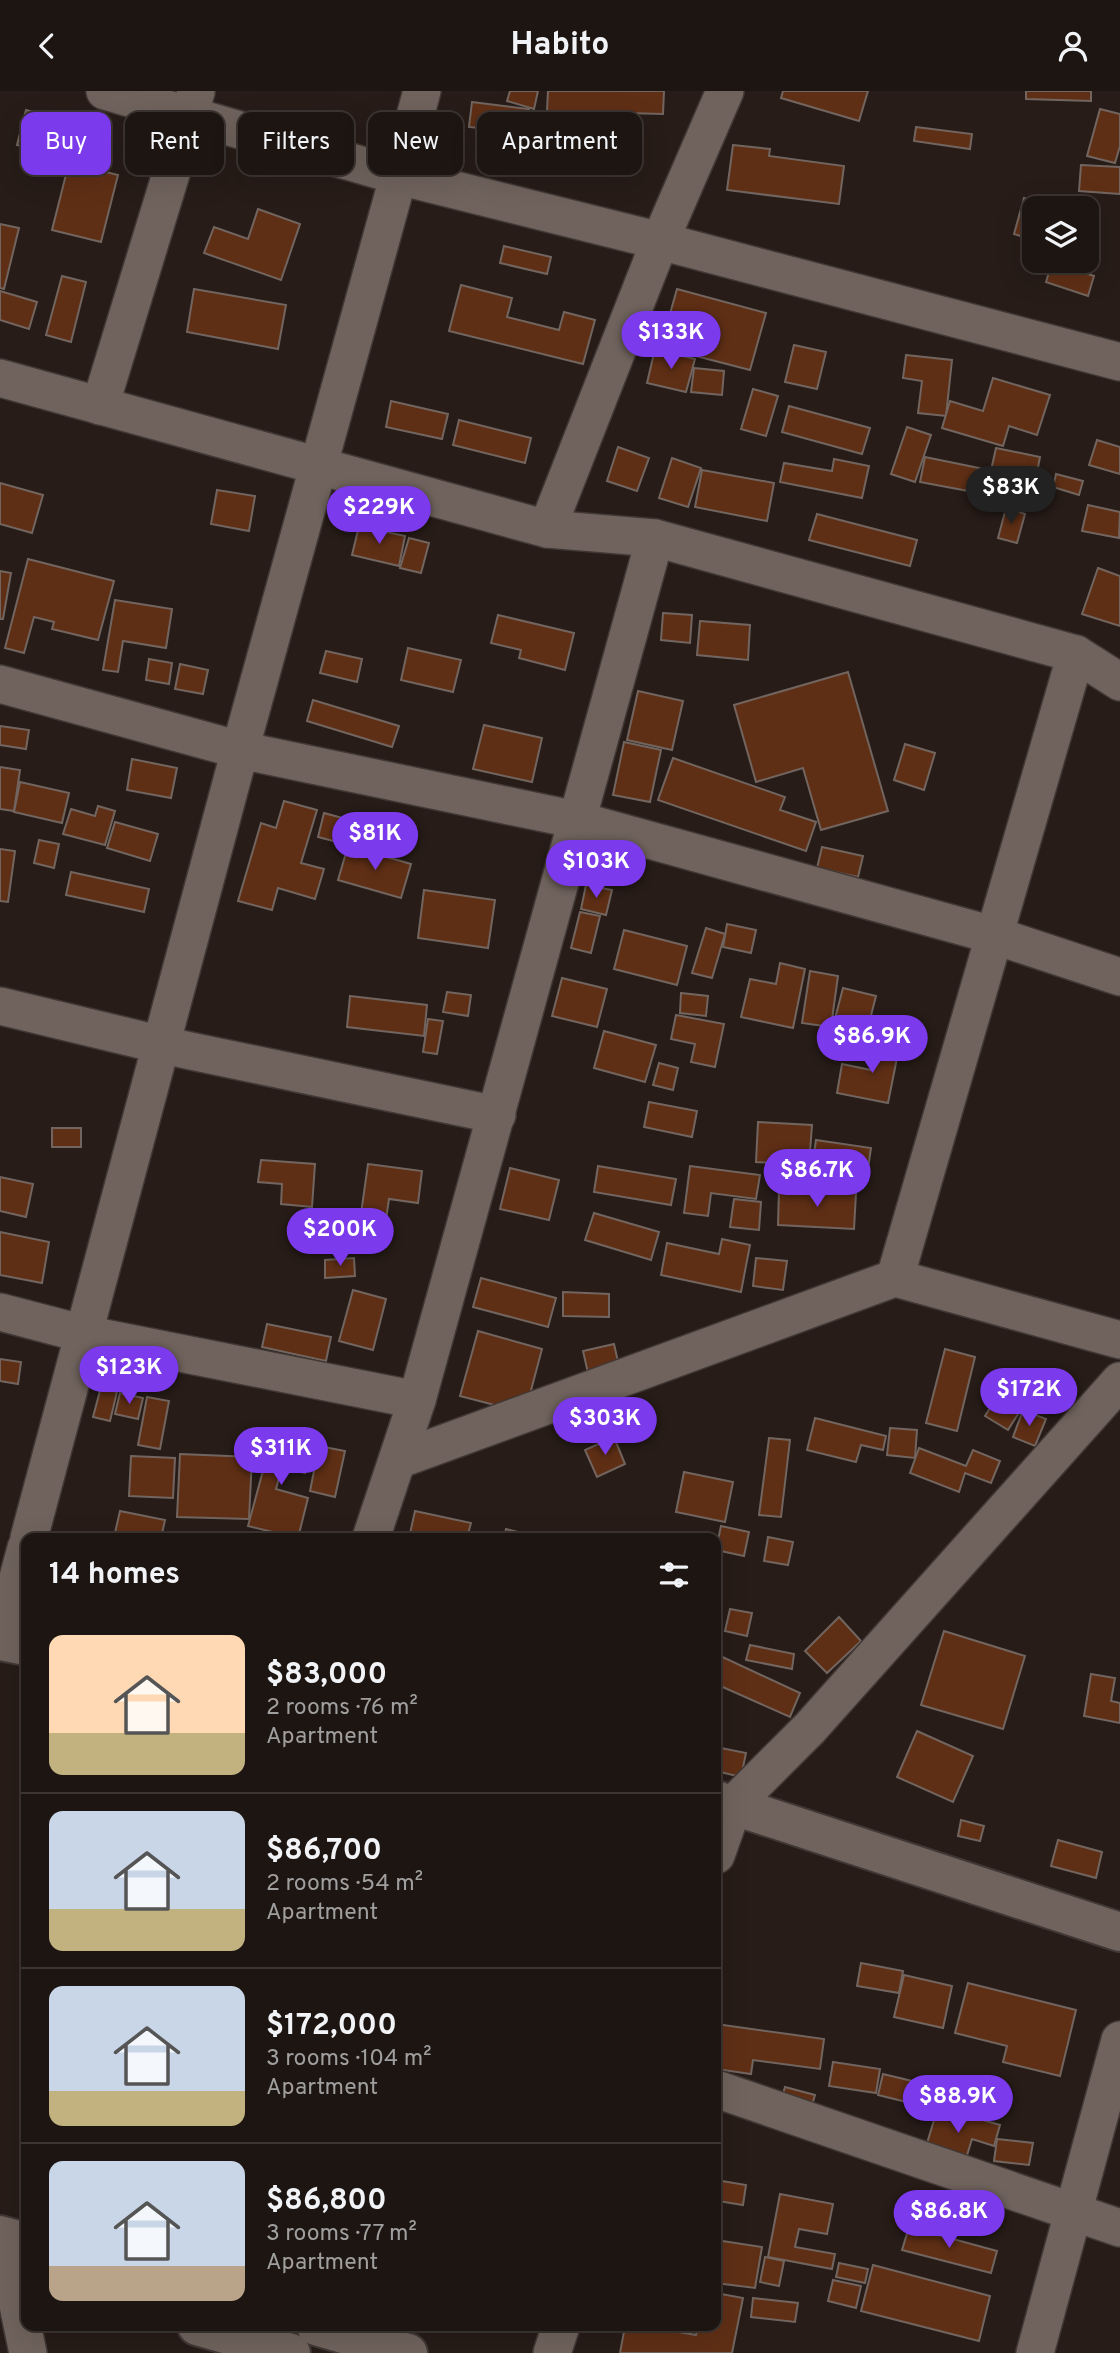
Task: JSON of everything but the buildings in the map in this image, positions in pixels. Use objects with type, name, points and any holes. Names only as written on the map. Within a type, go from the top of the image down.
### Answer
[{"type":"street","points":[[106,91],[193,103],[399,176],[660,241],[1120,362]]},
{"type":"street","points":[[30,1533],[240,750],[422,91]]},
{"type":"street","points":[[547,529],[660,241],[725,91]]},
{"type":"street","points":[[100,406],[193,103]]},
{"type":"street","points":[[0,379],[547,529],[655,538],[1076,654],[1120,682]]},
{"type":"street","points":[[373,1533],[417,1400],[655,538]]},
{"type":"street","points":[[895,1278],[1076,654]]},
{"type":"street","points":[[0,684],[240,750],[577,820],[993,935],[1120,977]]},
{"type":"street","points":[[0,1006],[162,1045],[497,1115]]},
{"type":"street","points":[[398,1460],[895,1278],[1120,1340]]},
{"type":"street","points":[[0,1312],[85,1334],[417,1400]]},
{"type":"street","points":[[721,1826],[725,1802],[810,1728],[1120,1381]]},
{"type":"street","points":[[21,1566],[0,1641],[21,1645]]},
{"type":"street","points":[[725,1802],[1120,1932]]},
{"type":"street","points":[[1035,2353],[1120,2040]]},
{"type":"street","points":[[721,2091],[1120,2228]]},
{"type":"street","points":[[14,2257],[21,2309]]},
{"type":"street","points":[[24,2331],[27,2353]]},
{"type":"street","points":[[214,2331],[291,2353]]},
{"type":"street","points":[[333,2331],[408,2353]]},
{"type":"street","points":[[552,2353],[559,2331]]}]
